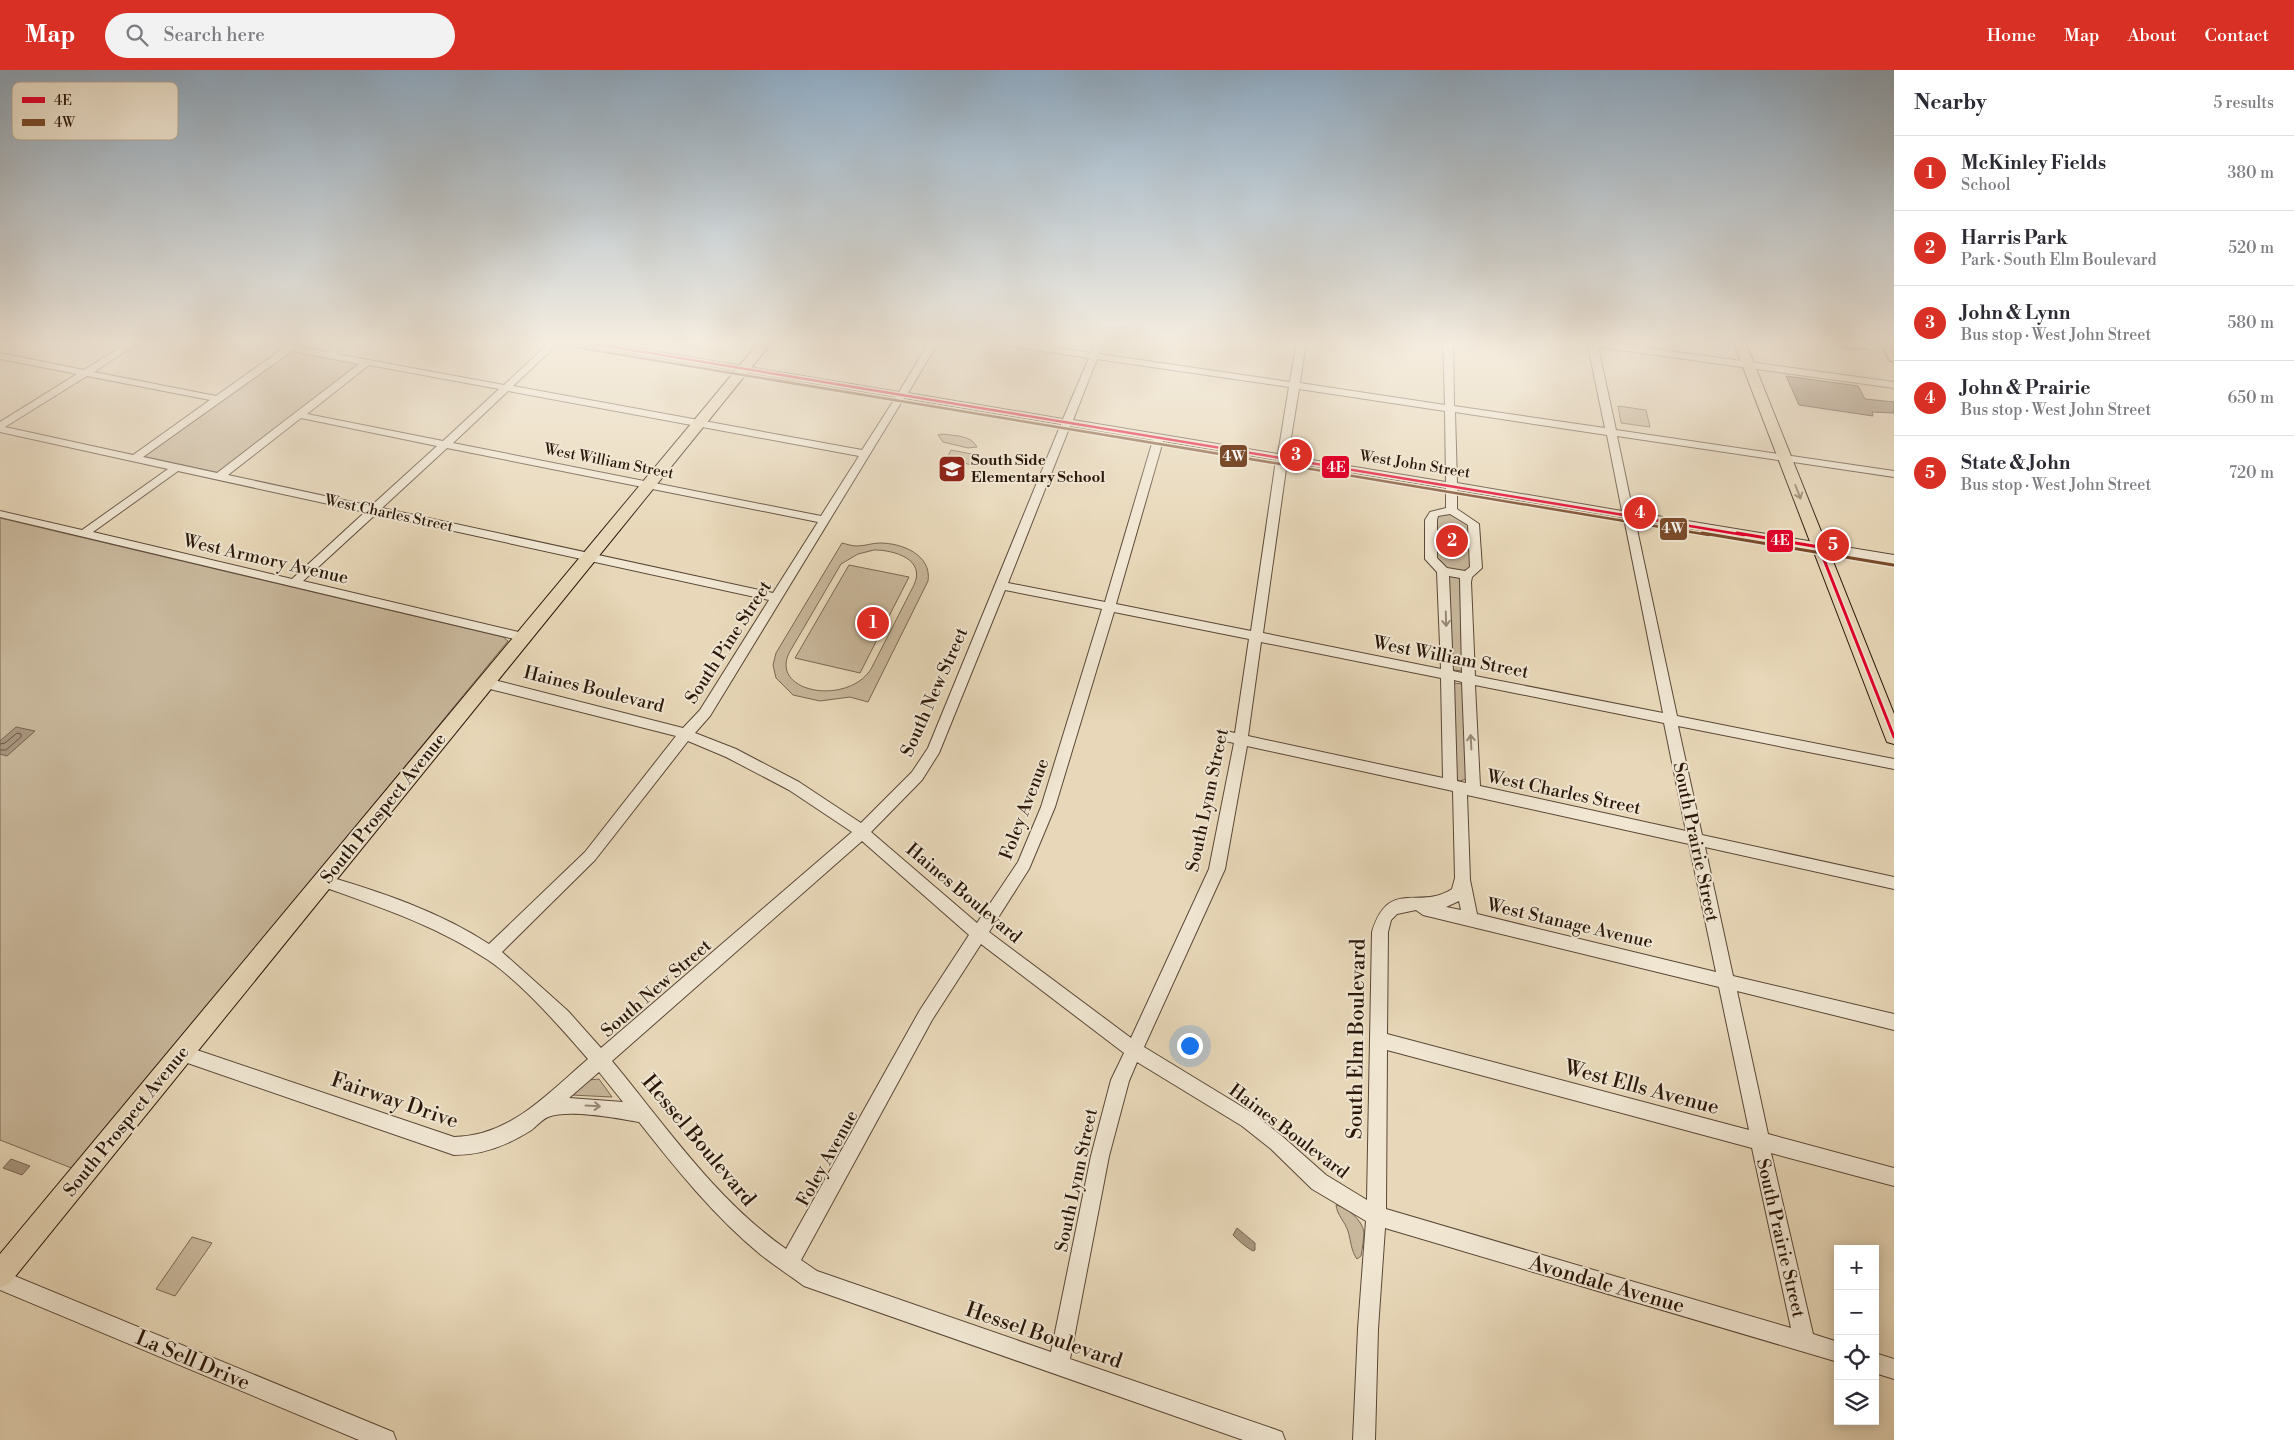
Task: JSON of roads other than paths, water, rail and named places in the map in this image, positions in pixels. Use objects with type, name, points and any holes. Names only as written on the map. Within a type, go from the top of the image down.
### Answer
[{"type":"main road","name":"South Prospect Avenue","points":[[0,1275],[714,405]]},
{"type":"main road","points":[[1763,405],[1894,738]]},
{"type":"street","points":[[0,428],[36,405]]},
{"type":"street","points":[[135,458],[211,405]]},
{"type":"street","points":[[220,476],[311,405]]},
{"type":"street","points":[[293,584],[488,405]]},
{"type":"street","points":[[600,405],[866,454]]},
{"type":"street","name":"South Pine Street","points":[[490,953],[590,856],[686,734],[705,713],[778,598],[895,405]]},
{"type":"street","name":"West John Street","points":[[966,405],[1894,559]]},
{"type":"street","name":"South New Street","points":[[602,1060],[862,832],[904,790],[927,762],[934,749],[1074,405]]},
{"type":"street","name":"South Lynn Street","points":[[1060,1364],[1111,1110],[1120,1080],[1217,869],[1234,737],[1256,637],[1292,405]]},
{"type":"street","points":[[1423,405],[1894,474]]},
{"type":"street","points":[[1450,405],[1452,510]]},
{"type":"street","name":"South Prairie Street","points":[[1606,405],[1696,840],[1804,1341]]},
{"type":"street","name":"West William Street","points":[[298,415],[826,520]]},
{"type":"street","name":"West Charles Street","points":[[0,428],[778,598]]},
{"type":"street","name":"Foley Avenue","points":[[788,1264],[926,1015],[1024,865],[1042,822],[1110,607],[1160,437]]},
{"type":"street","points":[[84,534],[177,467]]},
{"type":"street","points":[[1452,510],[1469,520],[1474,527],[1476,568],[1466,575],[1443,571],[1431,559],[1431,520],[1434,514],[1452,510]]},
{"type":"street","name":"West Armory Avenue","points":[[0,514],[524,637]]},
{"type":"street","points":[[1443,571],[1448,676],[1461,788]]},
{"type":"street","points":[[1466,575],[1468,680],[1461,788],[1463,878],[1470,920]]},
{"type":"street","name":"West William Street","points":[[1000,585],[1894,764]]},
{"type":"street","name":"Haines Boulevard","points":[[486,683],[686,734],[768,771],[842,817],[862,832],[980,935],[1133,1050],[1248,1120],[1277,1143],[1319,1182],[1376,1216]]},
{"type":"street","name":"West Charles Street","points":[[1234,737],[1894,883]]},
{"type":"street","name":"South Elm Boulevard","points":[[1364,1440],[1368,1329],[1376,1216],[1380,932],[1382,918],[1393,906],[1437,904],[1455,896],[1459,893],[1463,878]]},
{"type":"street","name":"Hessel Boulevard","points":[[323,881],[412,910],[436,921],[490,953],[540,995],[602,1060],[712,1197],[738,1224],[788,1264],[811,1279],[1274,1440]]},
{"type":"street","name":"West Stanage Avenue","points":[[1405,904],[1894,1022]]},
{"type":"street","name":"West Ells Avenue","points":[[1378,1040],[1894,1177]]},
{"type":"street","name":"Fairway Drive","points":[[182,1053],[454,1146],[482,1144],[500,1138],[522,1126],[602,1060]]},
{"type":"street","points":[[544,1109],[584,1105],[604,1106],[645,1114]]},
{"type":"street","name":"Avondale Avenue","points":[[1376,1216],[1834,1351]]},
{"type":"street","name":"La Sell Drive","points":[[0,1280],[385,1440]]},
{"type":"street","points":[[1879,1364],[1894,1369]]},
{"type":"water","points":[[16,727],[35,731],[7,756],[0,754],[0,741]]},
{"type":"water","points":[[11,1159],[30,1166],[22,1175],[3,1168]]},
{"type":"water","points":[[1237,1228],[1255,1243],[1255,1250],[1253,1251],[1248,1248],[1233,1235]]},
{"type":"place","name":"John & Lynn","points":[[1296,455]]},
{"type":"place","name":"South Side Elementary School","points":[[952,469]]},
{"type":"place","name":"John & Prairie","points":[[1640,513]]},
{"type":"place","name":"Harris Park","points":[[1452,541]]},
{"type":"place","name":"State & John","points":[[1833,545]]},
{"type":"place","name":"McKinley Fields","points":[[873,623]]}]
